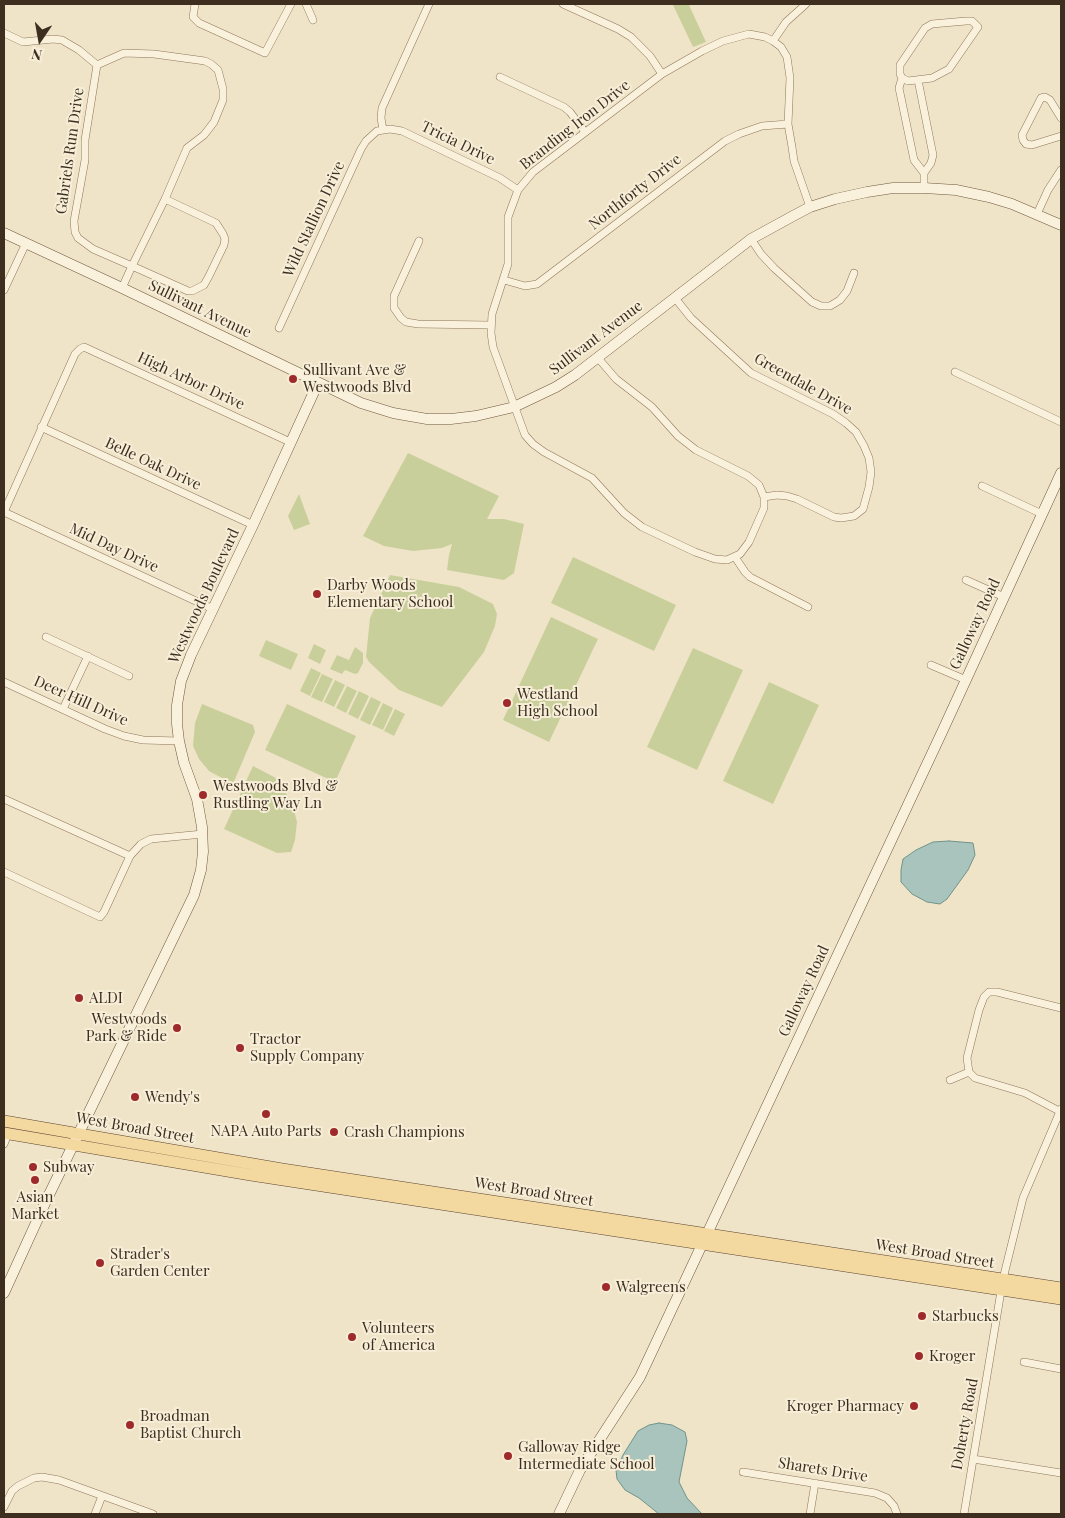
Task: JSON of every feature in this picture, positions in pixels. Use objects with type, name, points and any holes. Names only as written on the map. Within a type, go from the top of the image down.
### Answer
[{"type":"main road","name":"West Broad Street","points":[[4,1121],[76,1139],[282,1169],[704,1239],[1002,1285],[1061,1300]]},
{"type":"main road","name":"West Broad Street","points":[[5,1137],[76,1139]]},
{"type":"main road","name":"West Broad Street","points":[[1002,1285],[1061,1288]]},
{"type":"street","points":[[195,4],[193,17],[199,22],[265,53],[291,4]]},
{"type":"street","points":[[306,4],[313,20]]},
{"type":"street","points":[[383,130],[382,108],[430,4]]},
{"type":"street","points":[[562,4],[618,29],[631,38],[650,56],[662,74]]},
{"type":"street","points":[[806,4],[786,22],[772,41],[784,52],[789,68],[788,124],[794,161],[810,207]]},
{"type":"street","points":[[902,78],[908,81],[918,80],[940,75],[949,69],[977,29],[976,25],[972,21],[966,21],[928,26],[900,65],[902,78],[898,88],[914,160],[924,173]]},
{"type":"street","points":[[4,33],[22,42],[62,40],[79,50],[97,65],[124,53],[154,54],[205,61],[218,70],[223,89],[223,100],[214,122],[204,135],[187,148],[165,199],[122,288]]},
{"type":"street","name":"Branding Iron Drive","points":[[735,557],[721,560],[704,556],[642,527],[624,513],[592,478],[533,444],[524,434],[514,407],[494,347],[490,325],[494,303],[504,280],[509,255],[508,217],[510,208],[518,190],[533,172],[662,74],[702,51],[749,34],[772,41]]},
{"type":"street","name":"Gabriels Run Drive","points":[[97,65],[74,220],[75,232],[78,238],[93,249],[132,266]]},
{"type":"street","points":[[500,76],[564,107],[585,132]]},
{"type":"street","points":[[918,80],[933,155],[931,163],[924,173],[924,188]]},
{"type":"street","points":[[1061,118],[1050,100],[1045,97],[1041,98],[1022,135],[1026,144],[1032,145],[1061,136]]},
{"type":"street","name":"Northforty Drive","points":[[504,280],[525,286],[537,284],[725,141],[762,126],[788,124]]},
{"type":"street","name":"Tricia Drive","points":[[383,130],[402,131],[500,178],[518,190]]},
{"type":"street","name":"Wild Stallion Drive","points":[[278,328],[361,149],[372,135],[383,130]]},
{"type":"street","points":[[1037,214],[1048,190],[1061,170]]},
{"type":"street","name":"Sullivant Avenue","points":[[4,233],[361,403],[377,409],[427,419],[451,419],[476,416],[514,407],[556,387],[598,358],[751,239],[810,207],[835,199],[893,188],[956,190],[1012,204],[1061,225]]},
{"type":"street","points":[[132,266],[188,291],[198,289],[204,285],[209,276],[224,245],[225,239],[221,229],[210,220],[165,199]]},
{"type":"street","points":[[751,239],[774,268],[812,302],[821,306],[830,306],[840,300],[847,291],[854,273]]},
{"type":"street","points":[[418,241],[394,296],[394,308],[401,318],[406,322],[418,324],[490,325]]},
{"type":"street","points":[[4,290],[26,243]]},
{"type":"street","name":"Greendale Drive","points":[[675,298],[691,318],[751,373],[833,414],[856,432],[864,446],[869,458],[871,472],[869,487],[863,509],[854,516],[848,518],[834,516],[787,496],[764,497]]},
{"type":"street","name":"High Arbor Drive","points":[[41,427],[75,354],[80,348],[88,348],[290,442]]},
{"type":"street","points":[[598,358],[616,379],[652,407],[678,436],[696,450],[748,476],[758,485],[764,497],[762,515],[745,549],[735,557],[750,577],[808,606]]},
{"type":"street","points":[[955,372],[1061,422]]},
{"type":"street","name":"Westwoods Boulevard","points":[[4,1294],[76,1139],[194,895],[201,870],[203,834],[197,798],[184,763],[179,740],[177,705],[181,681],[191,655],[318,383]]},
{"type":"street","points":[[4,512],[41,427]]},
{"type":"street","name":"Belle Oak Drive","points":[[41,427],[253,525]]},
{"type":"street","name":"Galloway Road","points":[[559,1514],[580,1470],[640,1377],[966,680],[1061,472]]},
{"type":"street","points":[[982,486],[1042,514]]},
{"type":"street","name":"Mid Day Drive","points":[[4,512],[213,609]]},
{"type":"street","points":[[966,580],[1004,597]]},
{"type":"street","points":[[46,636],[129,676]]},
{"type":"street","points":[[63,710],[88,656]]},
{"type":"street","points":[[931,665],[966,680]]},
{"type":"street","name":"Deer Hill Drive","points":[[4,682],[124,736],[143,740],[179,740]]},
{"type":"street","points":[[4,799],[130,856]]},
{"type":"street","points":[[4,872],[98,917],[102,916],[130,856],[141,844],[151,839],[203,834]]},
{"type":"street","points":[[1061,1008],[996,992],[986,994],[979,1010],[967,1058],[970,1072],[975,1078],[1025,1093],[1061,1110]]},
{"type":"street","points":[[950,1080],[970,1072]]},
{"type":"street","name":"Doherty Road","points":[[964,1514],[1002,1285],[1024,1198],[1061,1110]]},
{"type":"street","points":[[1024,1362],[1061,1369]]},
{"type":"street","points":[[973,1459],[1061,1473]]},
{"type":"street","name":"Sharets Drive","points":[[744,1472],[875,1493],[887,1498],[898,1514]]},
{"type":"street","points":[[4,1507],[12,1491],[25,1481],[42,1477],[59,1480],[153,1514]]},
{"type":"street","points":[[810,1514],[815,1483]]},
{"type":"street","points":[[96,1514],[102,1496]]},
{"type":"green space","points":[[670,4],[692,4],[689,5],[706,42],[693,47],[673,5]]},
{"type":"green space","points":[[408,453],[499,496],[487,519],[504,519],[524,524],[514,573],[504,580],[447,570],[452,544],[442,548],[413,551],[384,546],[363,536]]},
{"type":"green space","points":[[299,494],[310,524],[294,530],[288,516]]},
{"type":"green space","points":[[573,557],[676,605],[654,651],[551,603]]},
{"type":"green space","points":[[390,575],[459,587],[493,604],[497,614],[495,626],[484,652],[442,707],[399,690],[366,657],[370,618]]},
{"type":"green space","points":[[551,617],[598,639],[549,742],[503,720]]},
{"type":"green space","points":[[266,640],[298,654],[291,670],[259,656]]},
{"type":"green space","points":[[314,644],[326,650],[320,664],[308,658]]},
{"type":"green space","points":[[355,647],[363,653],[363,663],[358,673],[355,674],[345,670],[342,674],[330,669],[337,655],[349,660]]},
{"type":"green space","points":[[693,648],[743,670],[697,770],[647,747]]},
{"type":"green space","points":[[311,668],[321,673],[310,696],[300,691]]},
{"type":"green space","points":[[322,674],[333,679],[322,702],[311,697]]},
{"type":"green space","points":[[335,680],[345,685],[334,707],[324,702]]},
{"type":"green space","points":[[769,682],[819,705],[773,804],[723,781]]},
{"type":"green space","points":[[347,686],[357,691],[346,713],[336,708]]},
{"type":"green space","points":[[359,691],[369,696],[358,719],[348,714]]},
{"type":"green space","points":[[371,697],[381,702],[370,725],[360,720]]},
{"type":"green space","points":[[383,703],[393,708],[383,730],[372,725]]},
{"type":"green space","points":[[202,704],[253,725],[255,732],[233,784],[209,771],[199,759],[193,746],[195,723]]},
{"type":"green space","points":[[287,704],[356,736],[335,782],[265,750]]},
{"type":"green space","points":[[395,709],[405,714],[394,736],[384,731]]},
{"type":"green space","points":[[253,766],[276,778],[292,803],[297,822],[295,840],[291,852],[277,853],[224,829]]},
{"type":"water","points":[[933,842],[973,843],[975,855],[968,870],[947,899],[940,904],[927,902],[912,894],[901,882],[903,859]]},
{"type":"water","points":[[659,1423],[672,1425],[685,1432],[687,1441],[679,1482],[687,1498],[702,1514],[659,1514],[639,1498],[625,1490],[617,1479],[616,1470],[638,1431],[649,1425]]},
{"type":"place","name":"Sullivant Ave & Westwoods Blvd","points":[[293,379]]},
{"type":"place","name":"Darby Woods Elementary School","points":[[317,594]]},
{"type":"place","name":"Westland High School","points":[[507,703]]},
{"type":"place","name":"Westwoods Blvd & Rustling Way Ln","points":[[203,795]]},
{"type":"place","name":"ALDI","points":[[79,998]]},
{"type":"place","name":"Westwoods Park & Ride","points":[[177,1028]]},
{"type":"place","name":"Tractor Supply Company","points":[[240,1048]]},
{"type":"place","name":"Wendy's","points":[[135,1097]]},
{"type":"place","name":"NAPA Auto Parts","points":[[266,1114]]},
{"type":"place","name":"Crash Champions","points":[[334,1132]]},
{"type":"place","name":"Subway","points":[[33,1167]]},
{"type":"place","name":"Asian Market","points":[[35,1180]]},
{"type":"place","name":"Strader's Garden Center","points":[[100,1263]]},
{"type":"place","name":"Walgreens","points":[[606,1287]]},
{"type":"place","name":"Starbucks","points":[[922,1316]]},
{"type":"place","name":"Volunteers of America","points":[[352,1337]]},
{"type":"place","name":"Kroger","points":[[919,1356]]},
{"type":"place","name":"Kroger Pharmacy","points":[[914,1406]]},
{"type":"place","name":"Broadman Baptist Church","points":[[130,1425]]},
{"type":"place","name":"Galloway Ridge Intermediate School","points":[[508,1456]]}]
